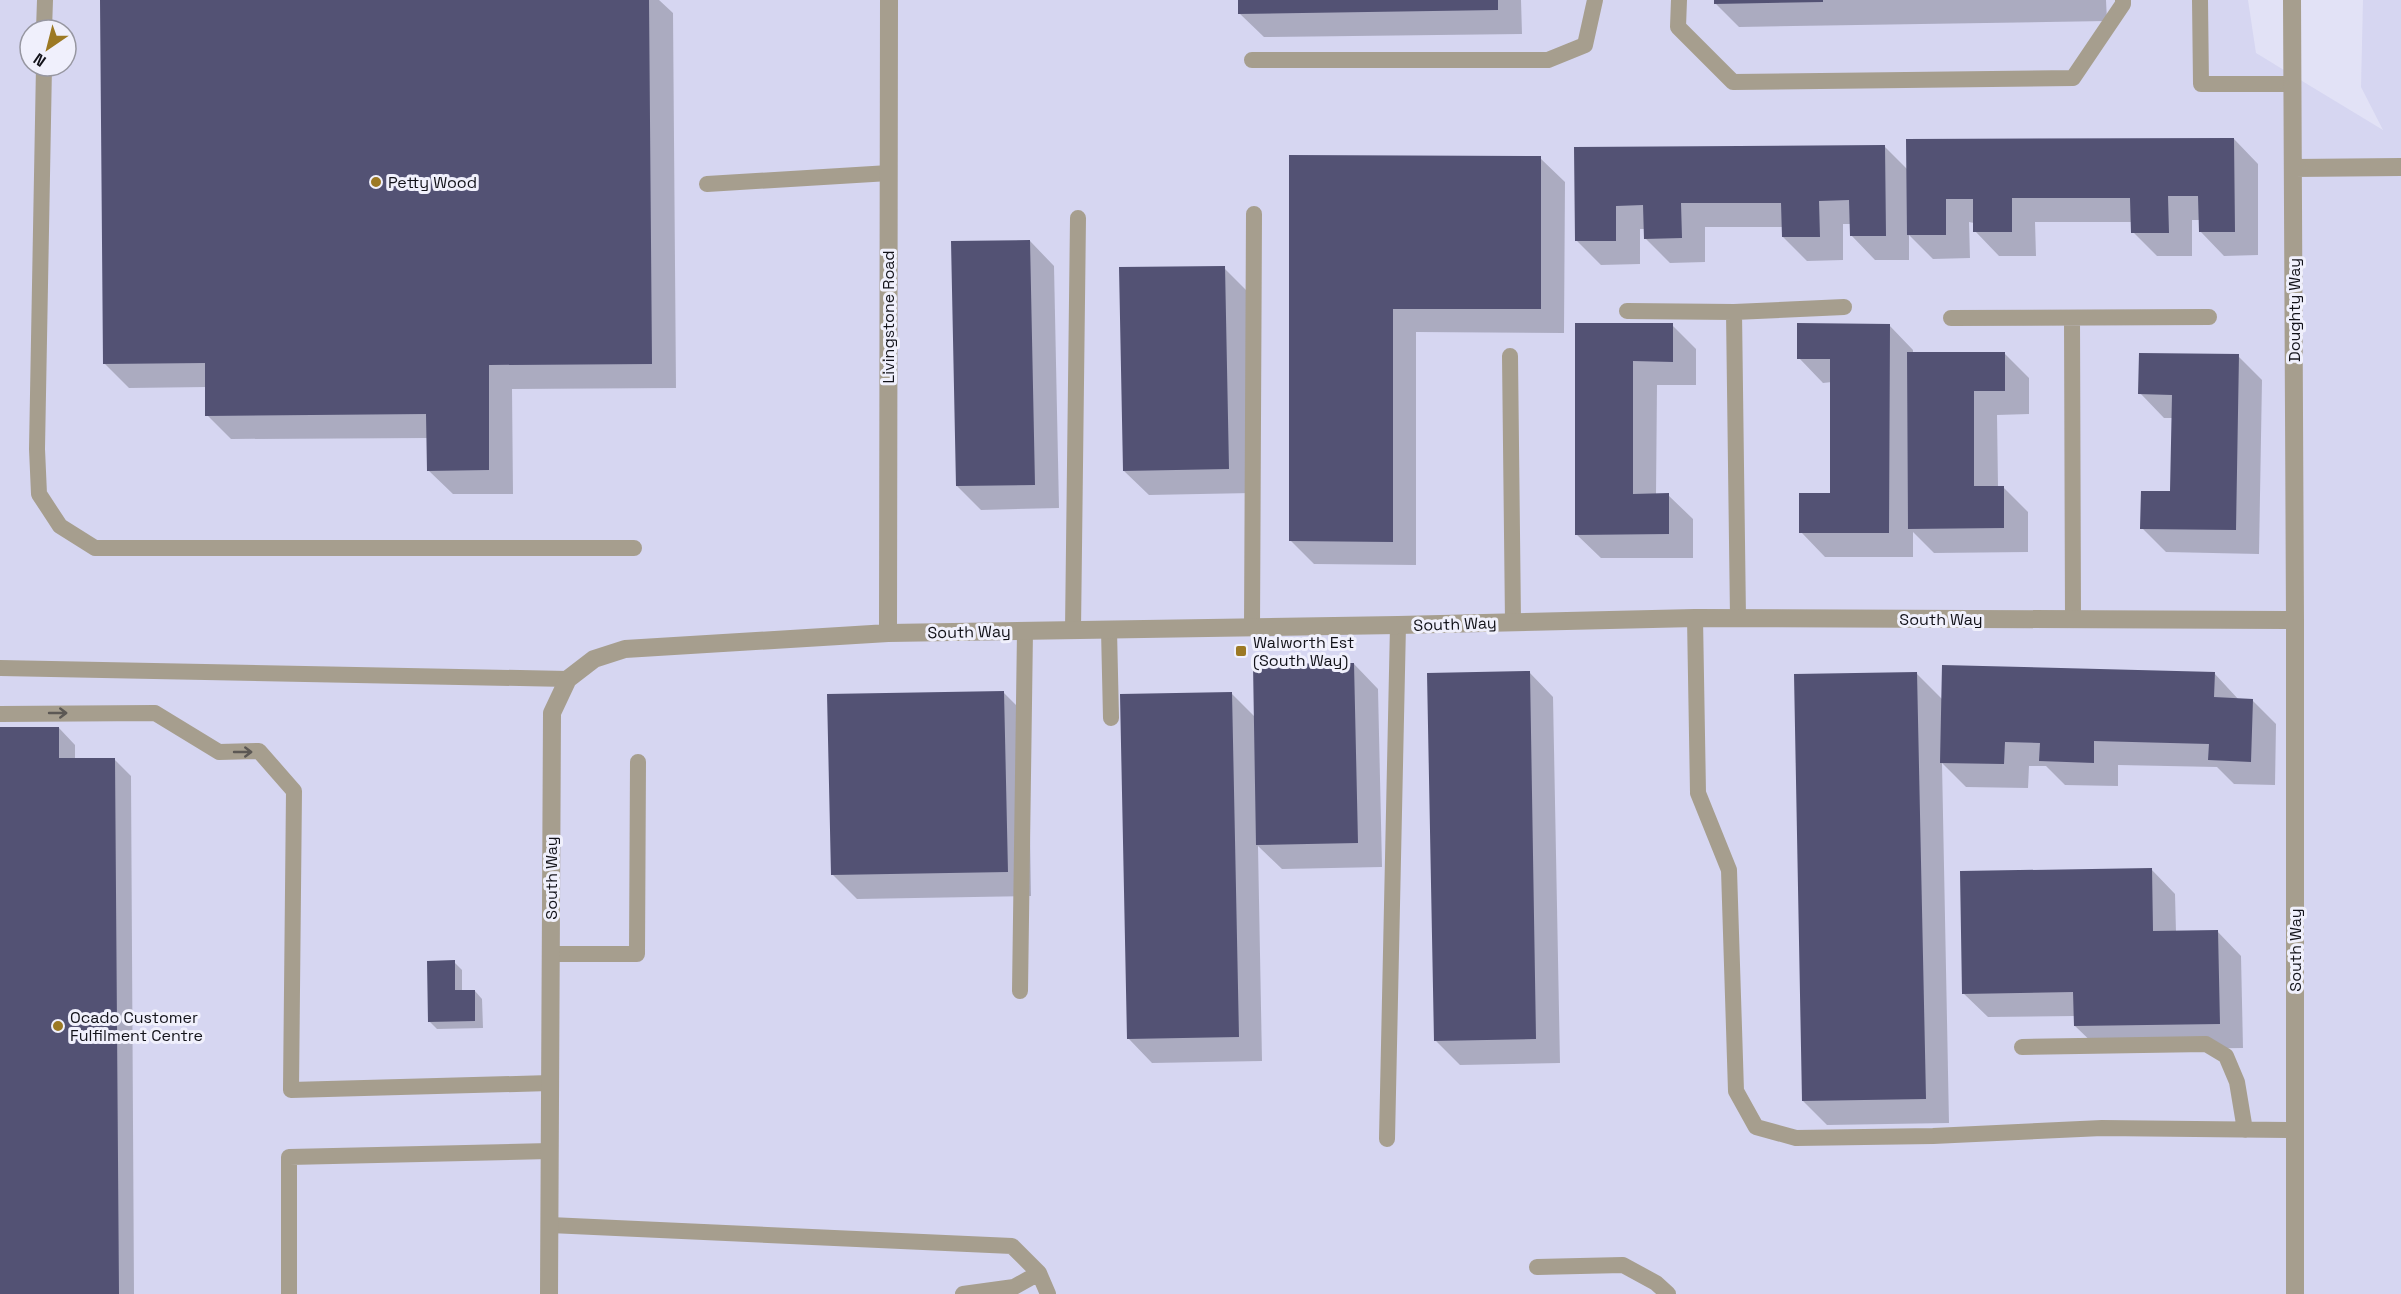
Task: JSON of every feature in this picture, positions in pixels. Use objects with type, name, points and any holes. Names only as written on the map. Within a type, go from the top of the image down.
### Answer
[{"type":"street","name":"Livingstone Road","points":[[888,633],[889,0]]},
{"type":"street","name":"Doughty Way","points":[[2292,0],[2295,620]]},
{"type":"street","points":[[2294,168],[2401,167]]},
{"type":"street","name":"South Way","points":[[549,1294],[552,713],[568,679],[594,659],[625,649],[888,633],[1738,618],[2295,620],[2295,1294]]},
{"type":"lane","points":[[44,18],[45,0]]},
{"type":"lane","points":[[1252,60],[1548,60],[1585,45],[1595,0]]},
{"type":"lane","points":[[1679,0],[1678,27],[1733,82],[2073,78],[2123,4],[2123,0]]},
{"type":"lane","points":[[2200,0],[2201,84],[2293,84]]},
{"type":"lane","points":[[44,78],[37,449],[39,494],[60,526],[95,548],[634,548]]},
{"type":"lane","points":[[707,184],[889,173]]},
{"type":"lane","points":[[1252,627],[1254,214]]},
{"type":"lane","points":[[1073,630],[1078,218]]},
{"type":"lane","points":[[1627,311],[1734,312],[1844,308]]},
{"type":"lane","points":[[1734,312],[1738,618]]},
{"type":"lane","points":[[1951,318],[2209,317]]},
{"type":"lane","points":[[2072,318],[2073,620]]},
{"type":"lane","points":[[1510,356],[1513,622]]},
{"type":"lane","points":[[1695,618],[1698,793],[1729,870],[1736,1091],[1756,1127],[1796,1138],[1932,1136],[2102,1128],[2295,1130]]},
{"type":"lane","points":[[1387,1139],[1398,625]]},
{"type":"lane","points":[[1108,630],[1110,718]]},
{"type":"lane","points":[[1020,991],[1025,631]]},
{"type":"lane","points":[[0,668],[568,679]]},
{"type":"lane","points":[[0,714],[155,713],[219,752],[260,752],[294,791],[291,1090],[550,1083]]},
{"type":"lane","points":[[551,954],[637,954],[638,762]]},
{"type":"lane","points":[[2022,1047],[2206,1044],[2226,1056],[2237,1082],[2244,1130]]},
{"type":"lane","points":[[289,1294],[289,1157],[550,1151]]},
{"type":"lane","points":[[550,1226],[1012,1246],[1039,1273],[1048,1294]]},
{"type":"lane","points":[[1537,1267],[1623,1265],[1656,1283],[1668,1294]]},
{"type":"lane","points":[[963,1294],[1014,1287],[1039,1273]]},
{"type":"shaded area","points":[[0,0],[2248,0],[2256,53],[2383,130],[2361,87],[2363,0],[2401,0],[2401,1294],[0,1294]]},
{"type":"building","name":"Petty Wood","points":[[100,0],[649,0],[652,364],[489,365],[489,470],[427,471],[426,414],[205,416],[205,363],[103,364]]},
{"type":"building","points":[[1238,0],[1498,0],[1498,10],[1238,14]]},
{"type":"building","points":[[1714,0],[1823,0],[1823,2],[1714,4]]},
{"type":"building","points":[[2234,138],[2235,232],[2199,232],[2198,196],[2168,196],[2169,233],[2131,233],[2130,198],[2012,198],[2012,232],[1973,232],[1973,199],[1946,199],[1946,235],[1907,235],[1906,139]]},
{"type":"building","points":[[1885,145],[1886,236],[1850,236],[1849,200],[1819,201],[1820,237],[1782,237],[1781,203],[1681,203],[1682,238],[1644,239],[1643,205],[1616,206],[1616,241],[1575,241],[1574,147]]},
{"type":"building","points":[[1289,155],[1541,156],[1541,309],[1393,309],[1393,542],[1289,541]]},
{"type":"building","points":[[1030,240],[1035,485],[956,486],[951,241]]},
{"type":"building","points":[[1225,266],[1229,469],[1123,471],[1119,267]]},
{"type":"building","points":[[1575,323],[1673,323],[1673,362],[1633,361],[1633,494],[1669,493],[1669,534],[1575,535]]},
{"type":"building","points":[[1797,323],[1890,324],[1889,533],[1799,533],[1799,493],[1830,493],[1830,359],[1797,359]]},
{"type":"building","points":[[1907,352],[2005,352],[2005,391],[1974,391],[1974,486],[2004,486],[2004,528],[1908,529]]},
{"type":"building","points":[[2139,353],[2239,354],[2236,530],[2140,529],[2141,491],[2170,491],[2172,395],[2138,394]]},
{"type":"building","points":[[1354,663],[1358,843],[1256,845],[1253,664]]},
{"type":"building","points":[[1942,665],[2215,672],[2214,697],[2253,699],[2251,762],[2208,760],[2209,744],[2094,741],[2094,763],[2039,761],[2040,743],[2005,742],[2004,764],[1940,763]]},
{"type":"building","points":[[1530,671],[1536,1039],[1434,1041],[1427,673]]},
{"type":"building","points":[[1917,672],[1926,1099],[1802,1101],[1794,674]]},
{"type":"building","points":[[1004,691],[1008,872],[831,875],[827,694]]},
{"type":"building","points":[[1232,692],[1239,1037],[1127,1039],[1120,694]]},
{"type":"building","name":"Ocado Customer Fulfilment Centre","points":[[0,727],[59,727],[59,758],[115,758],[119,1294],[0,1294]]},
{"type":"building","points":[[2152,868],[2153,931],[2218,930],[2220,1024],[2074,1026],[2073,992],[1962,994],[1960,871]]},
{"type":"building","points":[[455,960],[455,990],[475,990],[475,1021],[428,1022],[427,961]]},
{"type":"place","name":"Petty Wood","points":[[376,182]]},
{"type":"place","name":"Walworth Est (South Way)","points":[[1241,651]]},
{"type":"place","name":"Ocado Customer Fulfilment Centre","points":[[58,1026]]}]
